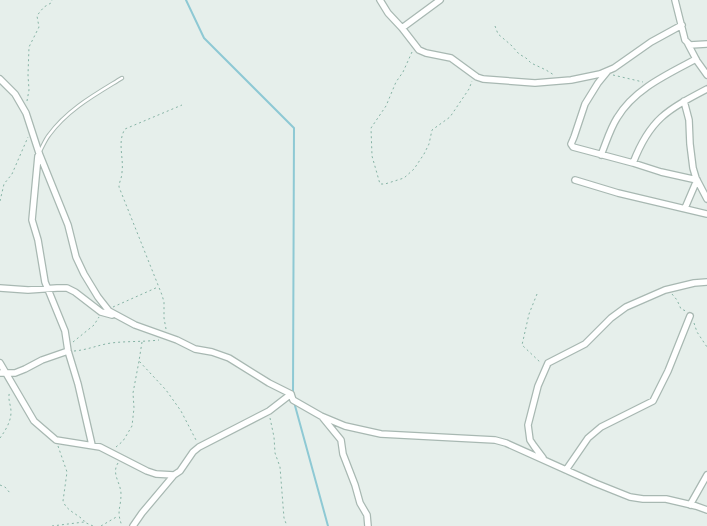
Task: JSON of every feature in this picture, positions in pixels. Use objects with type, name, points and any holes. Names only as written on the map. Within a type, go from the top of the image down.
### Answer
[{"type":"street","points":[[380,0],[388,13],[402,28],[413,45],[422,52],[451,58],[480,79],[525,83],[561,81],[608,72]]},
{"type":"street","points":[[402,28],[440,0]]},
{"type":"street","points":[[675,0],[685,40],[696,60],[707,75]]},
{"type":"street","points":[[682,25],[651,42],[608,72],[598,83],[585,104],[571,144],[574,148],[633,163],[661,172],[697,180]]},
{"type":"street","points":[[688,44],[707,44]]},
{"type":"street","points":[[601,155],[620,112],[645,88],[663,76],[696,60]]},
{"type":"street","points":[[0,79],[16,94],[26,113],[39,153],[68,225],[76,257],[84,274],[105,306],[109,311],[118,317],[134,325],[167,336],[195,349],[212,352],[229,358],[269,383],[291,394],[293,400],[321,416],[345,426],[381,434],[495,440],[506,443],[630,497],[643,499],[666,499],[707,510]]},
{"type":"street","points":[[633,163],[639,147],[655,122],[672,108],[707,89]]},
{"type":"street","points":[[684,101],[689,120],[691,158],[694,173],[707,199]]},
{"type":"street","points":[[39,153],[32,220],[38,240],[45,282],[65,331],[68,349],[78,384],[92,445]]},
{"type":"street","points":[[575,180],[618,193],[707,214]]},
{"type":"street","points":[[685,208],[697,180]]},
{"type":"street","points":[[546,460],[530,440],[528,425],[536,393],[545,367],[548,363],[585,344],[611,318],[626,307],[665,290],[694,283],[707,282]]},
{"type":"street","points":[[0,288],[28,290],[67,288],[75,292],[102,313],[118,317]]},
{"type":"street","points":[[566,470],[588,438],[601,427],[653,401],[668,371],[690,316]]},
{"type":"street","points":[[0,373],[15,373],[68,349]]},
{"type":"street","points":[[0,363],[7,372],[34,421],[56,440],[92,445],[123,458],[147,471],[156,474],[174,475]]},
{"type":"street","points":[[133,526],[174,475],[178,473],[193,452],[199,447],[269,411],[291,394]]},
{"type":"street","points":[[321,416],[341,440],[344,459],[355,485],[360,503],[368,515],[368,526]]},
{"type":"street","points":[[690,505],[707,474]]},
{"type":"lane","points":[[39,153],[50,134],[71,112],[86,100],[122,78]]},
{"type":"path","points":[[26,113],[25,105],[29,90],[29,47],[39,27],[38,15],[44,7],[51,3],[52,0]]},
{"type":"path","points":[[495,26],[498,34],[519,54],[561,81]]},
{"type":"path","points":[[413,45],[411,55],[403,72],[396,82],[386,106],[371,128],[372,156],[380,184],[385,184],[404,178],[414,169],[429,144],[432,130],[445,122],[450,116],[469,89],[474,75]]},
{"type":"path","points":[[608,72],[628,80],[652,84]]},
{"type":"path","points":[[167,336],[164,318],[164,302],[119,187],[122,171],[122,133],[126,128],[182,105]]},
{"type":"path","points":[[0,201],[4,184],[12,174],[31,128]]},
{"type":"path","points":[[105,306],[113,307],[158,286]]},
{"type":"path","points":[[537,294],[529,314],[522,345],[545,367]]},
{"type":"path","points":[[68,349],[94,325],[102,313]]},
{"type":"path","points":[[68,349],[88,349],[112,343],[158,340]]},
{"type":"path","points":[[110,452],[123,441],[132,426],[134,408],[133,393],[142,342]]},
{"type":"path","points":[[139,361],[166,390],[181,411],[199,447]]},
{"type":"path","points":[[0,438],[10,420],[11,412],[8,399],[12,382]]},
{"type":"path","points":[[269,411],[276,453],[280,467],[284,518],[288,526]]},
{"type":"path","points":[[56,440],[67,472],[62,501],[68,509],[82,518],[86,523]]},
{"type":"path","points":[[122,526],[118,515],[121,494],[115,471],[117,464],[123,458]]},
{"type":"path","points":[[0,485],[5,487],[10,493]]},
{"type":"path","points":[[101,526],[118,515]]},
{"type":"path","points":[[52,526],[69,523],[86,523],[93,526]]},
{"type":"waterway","points":[[186,0],[204,38],[294,128],[293,394]]},
{"type":"waterway","points":[[294,402],[328,526]]}]
